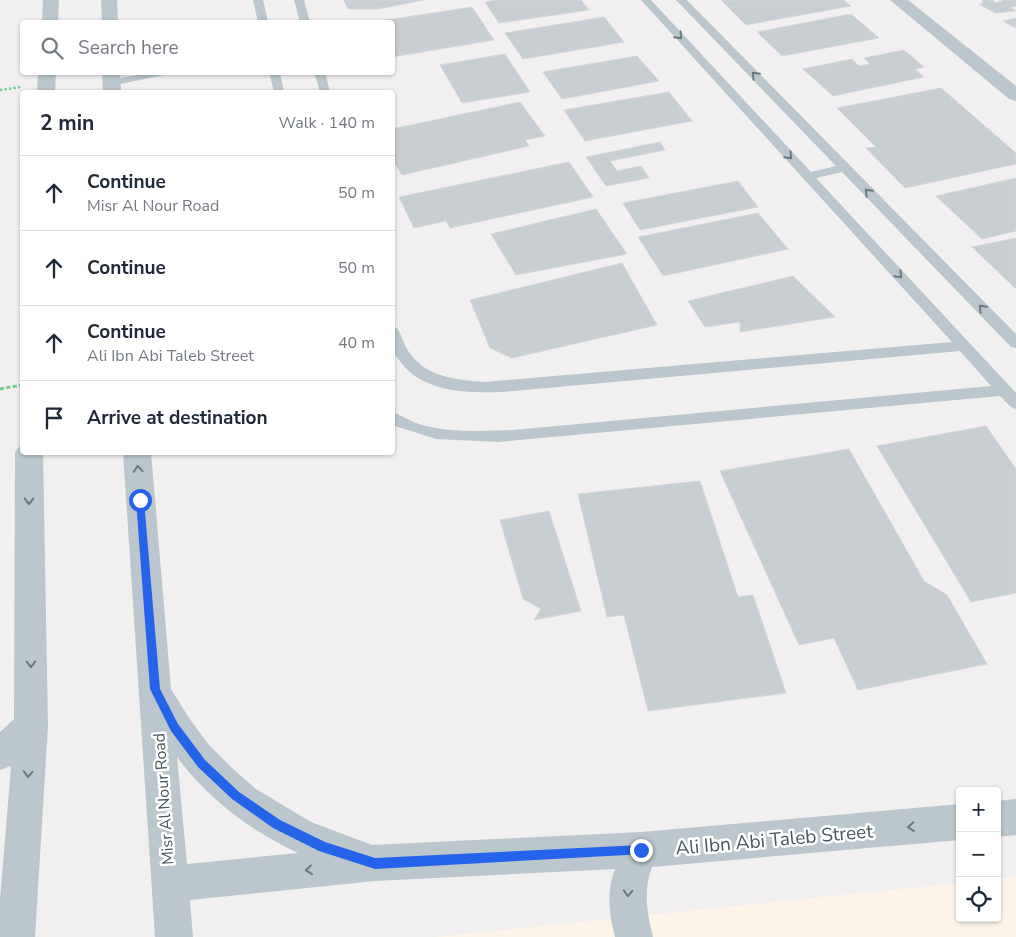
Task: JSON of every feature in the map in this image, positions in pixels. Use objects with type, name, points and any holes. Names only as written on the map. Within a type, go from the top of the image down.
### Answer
[{"type":"street","points":[[50,20],[51,0]]},
{"type":"street","points":[[109,0],[110,20]]},
{"type":"street","points":[[898,0],[1016,95]]},
{"type":"street","points":[[46,90],[47,75]]},
{"type":"street","points":[[16,937],[9,896],[31,726],[29,455]]},
{"type":"street","name":"Misr Al Nour Road","points":[[137,455],[174,937]]},
{"type":"street","points":[[155,689],[175,727],[196,756],[236,796],[277,824],[323,847],[375,863]]},
{"type":"street","points":[[0,754],[31,726]]},
{"type":"street","points":[[1001,819],[1016,817]]},
{"type":"street","name":"Ali Ibn Abi Taleb Street","points":[[170,884],[375,863],[641,850],[956,822]]},
{"type":"street","points":[[634,937],[627,908],[628,877],[641,850]]},
{"type":"lane","points":[[258,0],[263,20]]},
{"type":"lane","points":[[299,0],[304,20]]},
{"type":"lane","points":[[646,0],[1016,403]]},
{"type":"lane","points":[[681,0],[1016,343]]},
{"type":"lane","points":[[111,82],[154,75]]},
{"type":"lane","points":[[275,75],[278,90]]},
{"type":"lane","points":[[320,75],[324,90]]},
{"type":"lane","points":[[808,176],[845,168]]},
{"type":"lane","points":[[395,341],[397,347],[412,367],[434,380],[463,387],[503,386],[964,346]]},
{"type":"lane","points":[[395,420],[402,424],[455,438],[513,436],[1004,390]]},
{"type":"path","points":[[0,389],[20,385]]},
{"type":"shaded area","points":[[1016,877],[1016,937],[434,937],[956,883],[956,922],[1001,922],[1001,879]]},
{"type":"building","points":[[344,0],[424,0],[378,9],[348,9]]},
{"type":"building","points":[[496,0],[581,0],[589,10],[499,23],[485,2]]},
{"type":"building","points":[[721,0],[843,0],[851,6],[746,25]]},
{"type":"building","points":[[983,0],[993,0],[995,3],[1003,1],[1001,0],[1016,0],[1016,6],[1010,7],[1016,11],[995,13],[979,4],[982,4]]},
{"type":"building","points":[[472,7],[494,40],[395,56],[395,20],[387,20]]},
{"type":"building","points":[[851,14],[879,38],[782,56],[757,32]]},
{"type":"building","points":[[604,17],[624,42],[523,59],[505,33]]},
{"type":"building","points":[[1016,18],[1016,28],[1003,21]]},
{"type":"building","points":[[904,50],[924,67],[915,69],[924,77],[833,96],[803,69],[852,59],[859,66],[870,64],[864,58]]},
{"type":"building","points":[[505,54],[530,92],[462,103],[440,65]]},
{"type":"building","points":[[637,56],[659,81],[562,99],[543,72]]},
{"type":"building","points":[[941,88],[1016,153],[1016,164],[905,188],[866,148],[876,147],[837,108]]},
{"type":"building","points":[[669,92],[692,121],[585,141],[564,110]]},
{"type":"building","points":[[520,102],[545,136],[525,140],[529,146],[402,175],[395,164],[395,128]]},
{"type":"building","points":[[660,142],[665,150],[610,161],[617,171],[641,166],[649,178],[606,186],[586,157]]},
{"type":"building","points":[[569,162],[593,197],[450,228],[446,221],[414,228],[399,197]]},
{"type":"building","points":[[1016,178],[1016,231],[982,239],[936,196]]},
{"type":"building","points":[[738,181],[758,207],[640,230],[623,203]]},
{"type":"building","points":[[596,209],[627,254],[516,275],[491,234]]},
{"type":"building","points":[[758,213],[788,249],[663,276],[638,237]]},
{"type":"building","points":[[1016,238],[1016,288],[1015,288],[972,247]]},
{"type":"building","points":[[622,263],[657,325],[512,358],[490,348],[470,300]]},
{"type":"building","points":[[793,276],[835,317],[740,332],[740,322],[705,327],[688,301]]},
{"type":"building","points":[[986,426],[1016,469],[1016,593],[971,602],[877,446]]},
{"type":"building","points":[[849,449],[924,581],[947,595],[987,664],[858,690],[834,638],[799,645],[720,471]]},
{"type":"building","points":[[700,481],[738,597],[753,595],[786,693],[648,711],[624,615],[607,617],[578,494]]},
{"type":"building","points":[[549,511],[581,611],[534,620],[541,609],[523,599],[500,520]]},
{"type":"route","points":[[140,500],[155,689],[175,727],[202,763],[236,796],[277,824],[323,847],[375,863],[641,850]]}]
